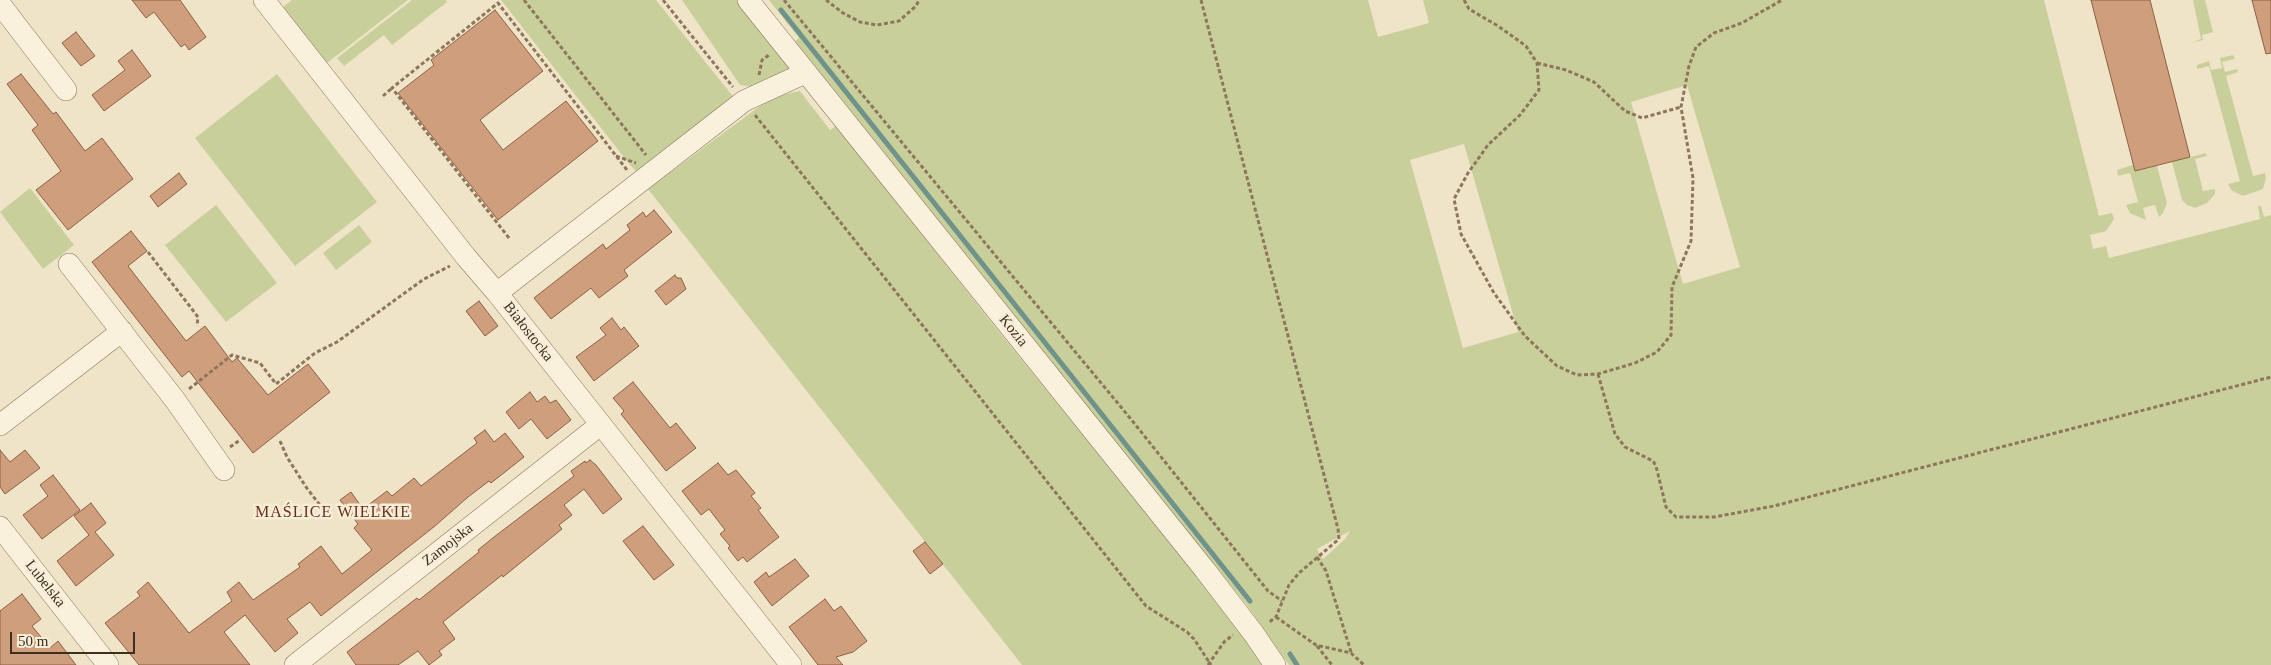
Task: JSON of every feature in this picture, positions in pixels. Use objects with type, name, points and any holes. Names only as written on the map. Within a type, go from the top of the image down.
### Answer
[{"type":"street","name":"Białostocka","points":[[264,0],[791,665]]},
{"type":"street","name":"Kozia","points":[[748,0],[1251,629],[1275,665]]},
{"type":"street","points":[[0,4],[66,90]]},
{"type":"street","points":[[497,292],[748,98],[805,73]]},
{"type":"street","points":[[69,264],[175,400],[224,470]]},
{"type":"street","points":[[0,425],[122,331]]},
{"type":"street","name":"Zamojska","points":[[295,665],[600,425]]},
{"type":"street","name":"Lubelska","points":[[0,526],[108,665]]},
{"type":"path","points":[[524,0],[656,168]]},
{"type":"path","points":[[663,0],[735,90]]},
{"type":"path","points":[[784,0],[1130,418],[1268,591],[1282,601]]},
{"type":"path","points":[[826,0],[843,13],[860,22],[877,25],[899,21],[916,6],[919,0]]},
{"type":"path","points":[[752,111],[1146,606],[1187,632],[1194,639],[1209,664],[1224,642],[1276,617],[1289,585],[1317,557],[1339,539],[1338,529],[1201,0]]},
{"type":"path","points":[[1464,0],[1469,9],[1498,26],[1526,46],[1537,63],[1539,90],[1520,115],[1488,145],[1468,173],[1454,199],[1461,234],[1494,293],[1525,336],[1557,366],[1577,376],[1598,374],[1635,363],[1657,352],[1671,335],[1672,287],[1691,241],[1693,178],[1681,107],[1696,47],[1714,33],[1742,22],[1782,0]]},
{"type":"path","points":[[383,96],[498,4],[616,156]]},
{"type":"path","points":[[1537,63],[1566,70],[1594,82],[1625,110],[1642,118],[1681,107]]},
{"type":"path","points":[[392,88],[509,238]]},
{"type":"path","points":[[148,252],[198,317],[197,326]]},
{"type":"path","points":[[175,400],[232,355],[260,363],[276,384],[315,353],[337,342],[424,279],[466,257]]},
{"type":"path","points":[[1598,374],[1615,434],[1625,447],[1653,461],[1656,466],[1666,507],[1676,517],[1707,517],[1784,504],[2271,377]]},
{"type":"path","points":[[280,441],[287,457],[306,487],[329,517]]},
{"type":"path","points":[[1317,557],[1326,572],[1351,653]]},
{"type":"path","points":[[1276,617],[1316,645],[1332,665]]},
{"type":"path","points":[[1316,645],[1351,653],[1364,665]]},
{"type":"green space","points":[[292,0],[408,0],[327,63],[283,7]]},
{"type":"green space","points":[[412,0],[446,0],[447,2],[392,45],[384,35],[344,66],[337,58]]},
{"type":"green space","points":[[501,0],[656,0],[735,99],[638,173]]},
{"type":"green space","points":[[682,0],[737,0],[791,69],[753,87],[740,85]]},
{"type":"green space","points":[[769,0],[1368,0],[1378,37],[1429,23],[1423,0],[2044,0],[2099,216],[2112,213],[2114,219],[2106,231],[2090,235],[2093,249],[2106,246],[2109,258],[2260,219],[2258,206],[2261,206],[2264,217],[2271,215],[2271,665],[1289,665],[1246,604],[792,44],[799,38]],"holes":[[[1687,85],[1740,267],[1683,284],[1631,102]],[[1464,144],[1518,332],[1463,348],[1410,160]],[[1350,531],[1345,539],[1323,559],[1317,549]]]},
{"type":"green space","points":[[2193,0],[2205,0],[2213,32],[2202,35],[2203,40],[2191,43],[2201,39]]},
{"type":"green space","points":[[2233,55],[2235,59],[2222,62],[2225,72],[2237,69],[2238,72],[2226,76],[2253,176],[2265,173],[2266,178],[2263,189],[2243,196],[2231,190],[2228,184],[2240,181],[2209,66],[2197,69],[2197,65],[2209,61],[2211,70],[2222,68],[2220,58]]},
{"type":"green space","points":[[277,74],[377,202],[295,266],[195,138]]},
{"type":"green space","points":[[800,91],[830,130],[836,126],[995,327],[1236,624],[1262,665],[1022,665],[648,189],[772,97]]},
{"type":"green space","points":[[2206,153],[2207,156],[2195,159],[2203,191],[2215,189],[2215,194],[2207,203],[2195,208],[2187,205],[2182,200],[2172,162]]},
{"type":"green space","points":[[2133,165],[2135,171],[2157,166],[2167,203],[2159,217],[2155,205],[2143,208],[2146,220],[2130,213],[2126,205],[2138,202],[2130,173],[2118,176],[2117,170]]},
{"type":"green space","points":[[30,188],[74,245],[43,269],[0,212]]},
{"type":"green space","points":[[216,205],[277,283],[226,322],[165,245]]},
{"type":"green space","points":[[359,225],[372,242],[336,270],[323,253]]},
{"type":"building","points":[[132,0],[180,0],[206,37],[189,50],[185,44],[181,47],[154,12],[146,18]]},
{"type":"building","points":[[2091,0],[2150,0],[2190,157],[2135,171]]},
{"type":"building","points":[[2252,0],[2271,0],[2271,53],[2266,54]]},
{"type":"building","points":[[495,10],[543,71],[480,120],[503,150],[566,101],[598,141],[498,220],[398,93],[434,65],[431,60]]},
{"type":"building","points":[[76,32],[95,56],[81,66],[62,43]]},
{"type":"building","points":[[132,50],[151,76],[104,111],[92,95],[125,70],[118,61]]},
{"type":"building","points":[[21,74],[53,114],[56,112],[85,151],[102,138],[133,179],[68,230],[36,190],[61,171],[32,130],[38,125],[7,84]]},
{"type":"building","points":[[179,173],[187,184],[158,207],[150,196]]},
{"type":"building","points":[[654,210],[672,232],[624,270],[628,276],[599,298],[591,288],[551,319],[534,298],[603,244],[606,249],[630,230],[627,225],[643,212],[646,217]]},
{"type":"building","points":[[131,231],[147,251],[128,266],[186,341],[205,326],[232,362],[237,358],[268,395],[308,364],[330,392],[253,453],[189,371],[182,377],[92,262]]},
{"type":"building","points":[[675,275],[677,278],[681,278],[686,289],[666,305],[655,291]]},
{"type":"building","points":[[479,301],[498,326],[485,336],[466,311]]},
{"type":"building","points":[[612,318],[621,330],[624,327],[639,346],[594,381],[576,357],[606,335],[600,328]]},
{"type":"building","points":[[633,382],[670,428],[676,423],[696,448],[666,471],[621,414],[624,411],[613,398]]},
{"type":"building","points":[[530,392],[537,402],[545,396],[550,403],[556,400],[571,420],[547,439],[531,419],[519,429],[506,412]]},
{"type":"building","points":[[485,430],[494,442],[505,433],[524,457],[491,483],[489,481],[468,497],[435,526],[321,616],[310,602],[287,619],[298,633],[275,652],[245,615],[224,632],[250,665],[139,665],[105,623],[140,596],[137,592],[148,582],[189,633],[232,601],[227,592],[239,582],[253,600],[300,567],[298,564],[321,546],[342,574],[372,550],[354,528],[358,524],[340,500],[351,492],[363,509],[387,491],[392,496],[414,478],[421,486],[477,443],[474,438]]},
{"type":"building","points":[[0,450],[10,462],[25,450],[40,468],[5,494],[0,487]]},
{"type":"building","points":[[590,460],[622,499],[603,514],[584,489],[564,505],[572,515],[559,525],[562,529],[443,622],[455,639],[439,651],[442,655],[429,665],[418,651],[398,665],[356,665],[347,652],[417,598],[419,600],[479,552],[478,550],[494,537],[574,476],[571,471],[585,461],[586,463]]},
{"type":"building","points":[[718,463],[728,475],[736,470],[755,493],[751,496],[761,508],[758,510],[779,537],[747,562],[743,557],[738,561],[728,548],[730,546],[720,534],[725,530],[709,509],[701,515],[682,491]]},
{"type":"building","points":[[53,475],[80,510],[42,539],[23,515],[48,496],[40,485]]},
{"type":"building","points":[[91,503],[106,523],[95,532],[114,555],[76,586],[57,561],[89,535],[74,516]]},
{"type":"building","points":[[643,526],[674,565],[654,580],[623,541]]},
{"type":"building","points":[[925,542],[943,564],[930,574],[913,551]]},
{"type":"building","points":[[795,559],[809,576],[772,606],[754,582],[766,572],[769,577]]},
{"type":"building","points":[[22,594],[41,619],[32,626],[50,648],[58,641],[76,665],[0,665],[0,611]]},
{"type":"building","points":[[825,599],[834,611],[841,606],[867,641],[853,652],[836,657],[843,665],[818,665],[789,627]]},
{"type":"waterway","points":[[781,10],[1250,601]]},
{"type":"waterway","points":[[1290,654],[1297,665]]},
{"type":"district","name":"MAŚLICE WIELKIE","points":[[333,513]]}]
